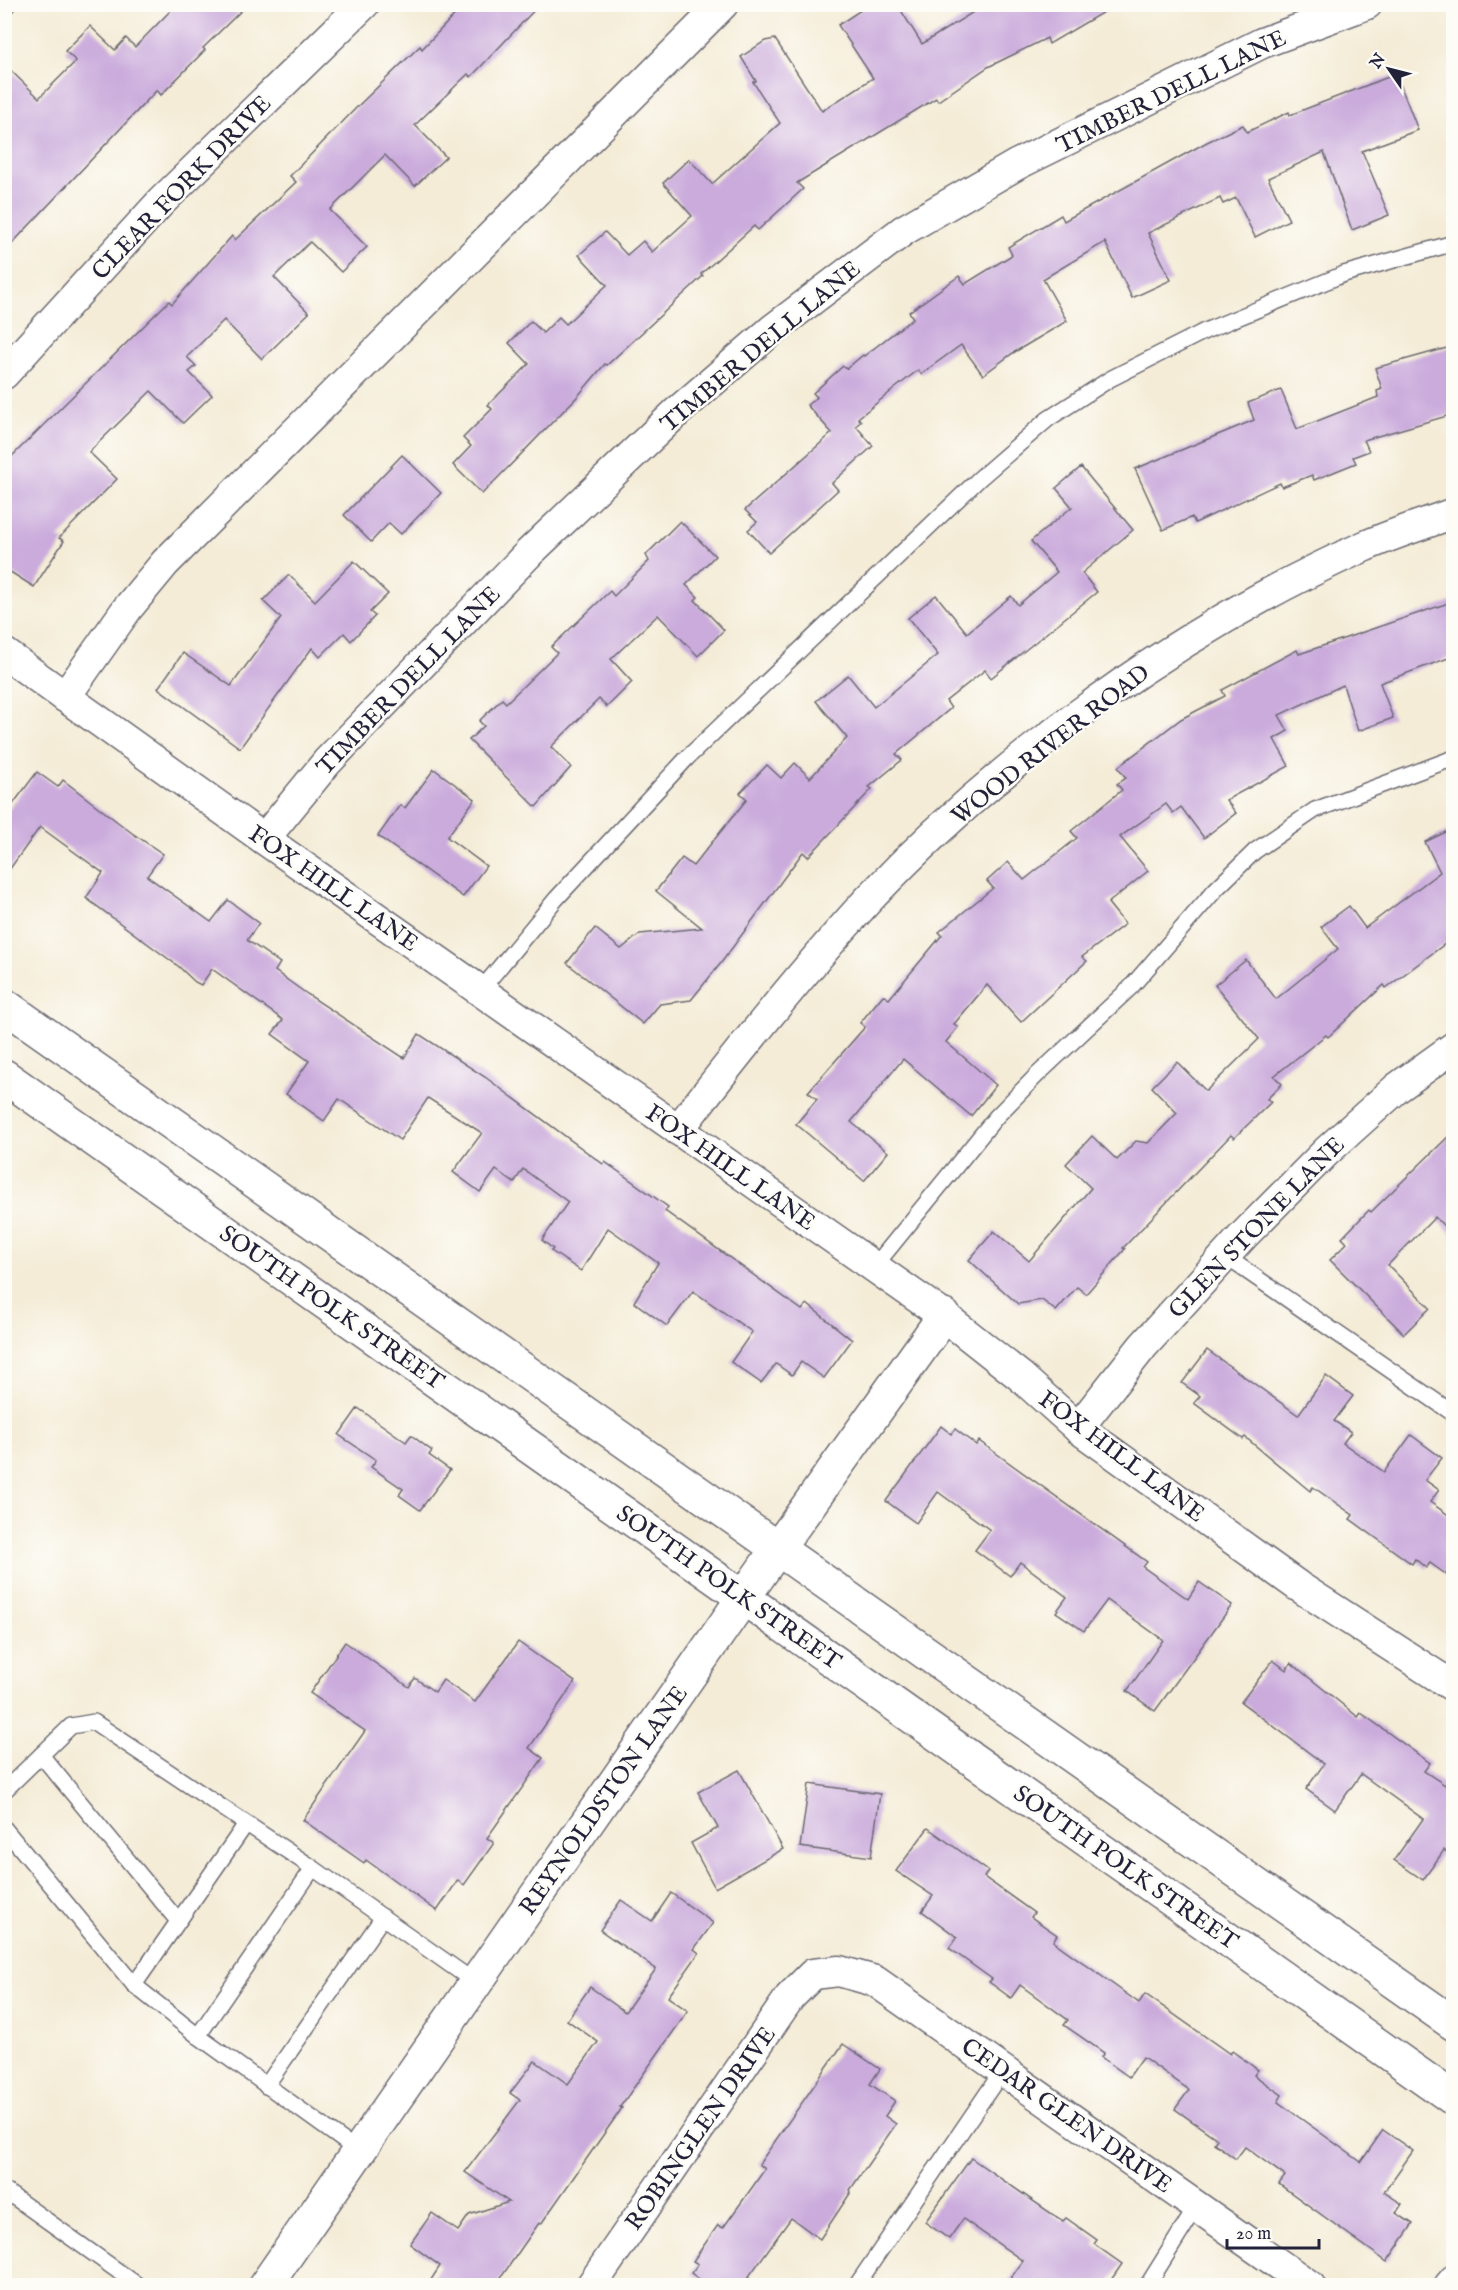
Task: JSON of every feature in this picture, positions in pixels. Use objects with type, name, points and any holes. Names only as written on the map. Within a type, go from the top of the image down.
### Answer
[{"type":"main road","points":[[4,1005],[1454,2024]]},
{"type":"main road","name":"SOUTH POLK STREET","points":[[4,1076],[1454,2098]]},
{"type":"main road","name":"REYNOLDSTON LANE","points":[[265,2286],[778,1548],[944,1316]]},
{"type":"street","name":"CLEAR FORK DRIVE","points":[[4,374],[161,202],[364,4]]},
{"type":"street","points":[[65,696],[127,609],[165,563],[723,4]]},
{"type":"street","name":"TIMBER DELL LANE","points":[[264,839],[327,762],[530,553],[677,412],[781,323],[904,230],[1016,165],[1262,43],[1366,4]]},
{"type":"street","name":"WOOD RIVER ROAD","points":[[678,1130],[746,1042],[868,900],[946,824],[1010,769],[1107,693],[1230,615],[1305,574],[1366,545],[1454,513]]},
{"type":"street","name":"FOX HILL LANE","points":[[4,653],[264,839],[944,1316],[1020,1376],[1078,1428],[1298,1586],[1454,1687]]},
{"type":"street","name":"GLEN STONE LANE","points":[[1078,1428],[1143,1346],[1327,1151],[1397,1088],[1454,1047]]},
{"type":"street","name":"CEDAR GLEN DRIVE","points":[[813,1974],[839,1971],[875,1981],[1310,2286]]},
{"type":"street","name":"ROBINGLEN DRIVE","points":[[591,2286],[790,1997],[813,1974]]},
{"type":"street","points":[[1449,2286],[1454,2280]]},
{"type":"lane","points":[[4,9],[9,4]]},
{"type":"lane","points":[[480,991],[556,899],[687,758],[980,478],[1048,419],[1110,379],[1205,331],[1344,274],[1454,243]]},
{"type":"lane","points":[[874,1267],[996,1117],[1037,1075],[1131,987],[1216,890],[1255,851],[1315,810],[1454,758]]},
{"type":"lane","points":[[1225,1257],[1451,1407]]},
{"type":"lane","points":[[4,1791],[71,1726],[94,1722],[313,1868],[476,1983]]},
{"type":"lane","points":[[41,1755],[178,1921]]},
{"type":"lane","points":[[134,1985],[246,1824]]},
{"type":"lane","points":[[4,1828],[134,1985],[198,2036],[358,2151]]},
{"type":"lane","points":[[198,2036],[313,1868]]},
{"type":"lane","points":[[266,2086],[383,1917]]},
{"type":"lane","points":[[856,2286],[1003,2070]]},
{"type":"lane","points":[[4,2190],[139,2286]]},
{"type":"lane","points":[[1147,2286],[1197,2206]]},
{"type":"building","points":[[248,4],[203,48],[205,50],[161,95],[157,90],[4,252],[4,64],[39,98],[76,61],[65,51],[90,26],[115,50],[126,38],[135,47],[176,5]]},
{"type":"building","points":[[465,4],[540,4],[471,77],[468,74],[415,125],[446,157],[415,186],[385,155],[330,210],[367,247],[341,272],[310,242],[274,277],[309,313],[262,359],[224,320],[187,357],[196,366],[189,372],[212,395],[183,423],[151,391],[89,452],[117,479],[59,538],[64,541],[34,587],[4,568],[4,464],[169,301],[172,304],[232,236],[235,240],[296,182],[290,176],[358,106],[420,46],[422,49]]},
{"type":"building","points":[[870,4],[897,4],[922,44],[986,4],[1117,4],[1049,44],[1047,38],[988,67],[938,101],[936,98],[797,183],[803,189],[758,230],[754,226],[607,365],[605,364],[577,397],[482,494],[453,465],[471,446],[463,438],[492,409],[488,405],[529,364],[509,343],[531,321],[543,333],[559,317],[566,324],[607,285],[579,255],[605,232],[627,255],[643,241],[652,252],[692,216],[663,183],[689,159],[712,184],[780,123],[753,82],[756,81],[741,57],[765,41],[775,39],[822,111],[873,78],[838,25]]},
{"type":"building","points":[[1396,74],[1418,130],[1362,151],[1389,215],[1352,230],[1324,152],[1268,178],[1289,220],[1255,237],[1236,198],[1223,204],[1220,198],[1148,233],[1171,280],[1132,298],[1105,242],[1043,279],[1067,321],[1013,353],[983,375],[961,345],[921,374],[918,370],[858,418],[861,421],[856,426],[873,446],[832,483],[838,490],[769,553],[748,530],[757,522],[745,510],[832,433],[807,405],[817,397],[813,393],[843,366],[846,369],[913,318],[909,312],[959,276],[965,284],[1012,255],[1008,247],[1061,215],[1064,221],[1207,142],[1243,125],[1247,132],[1289,112],[1290,115]]},
{"type":"building","points":[[1454,346],[1454,414],[1364,440],[1369,451],[1353,457],[1356,463],[1314,480],[1312,475],[1282,487],[1280,483],[1195,523],[1192,517],[1163,530],[1135,469],[1254,420],[1248,403],[1281,390],[1297,429],[1378,397],[1377,391],[1382,389],[1375,368]]},
{"type":"building","points":[[402,455],[441,493],[401,534],[389,523],[371,542],[344,515]]},
{"type":"building","points":[[1081,467],[1133,530],[1082,573],[1097,592],[991,678],[985,670],[946,701],[951,708],[896,754],[902,760],[869,787],[872,789],[808,857],[803,852],[691,1000],[660,1004],[643,1024],[567,963],[595,928],[621,949],[640,934],[702,928],[656,891],[682,858],[693,866],[747,799],[740,793],[767,765],[781,778],[795,763],[810,778],[847,738],[816,701],[848,675],[874,707],[938,655],[908,618],[936,595],[967,633],[1011,596],[1018,605],[1057,572],[1031,541],[1072,507],[1056,488]]},
{"type":"building","points":[[680,521],[715,556],[686,585],[698,597],[695,600],[724,630],[698,656],[658,615],[611,659],[632,682],[607,707],[599,699],[551,747],[571,767],[536,807],[469,740],[484,726],[479,721],[502,699],[506,703],[557,653],[551,647],[610,591],[614,596],[649,561],[646,555]]},
{"type":"building","points":[[354,561],[388,594],[370,612],[375,616],[351,641],[344,633],[320,657],[312,648],[240,748],[158,688],[183,653],[231,686],[281,618],[263,601],[289,575],[315,601]]},
{"type":"building","points":[[1454,601],[1454,656],[1380,683],[1393,718],[1358,731],[1343,685],[1279,715],[1288,731],[1274,739],[1289,766],[1226,800],[1236,813],[1204,838],[1181,807],[1173,813],[1166,804],[1120,837],[1148,871],[1108,903],[1125,924],[1082,957],[1087,961],[1021,1022],[987,985],[954,1024],[958,1027],[946,1042],[996,1085],[971,1116],[903,1059],[851,1122],[888,1152],[864,1181],[796,1124],[817,1099],[808,1092],[865,1027],[860,1023],[883,995],[889,999],[942,935],[939,932],[993,888],[987,881],[1008,862],[1024,880],[1077,838],[1071,831],[1122,790],[1117,784],[1126,778],[1118,767],[1181,719],[1225,696],[1222,690],[1297,650],[1299,654]]},
{"type":"building","points":[[434,769],[475,799],[447,837],[486,866],[463,897],[378,836],[400,805],[405,808]]},
{"type":"building","points":[[37,772],[58,787],[63,780],[163,854],[147,876],[211,922],[228,900],[259,923],[247,940],[280,963],[275,971],[307,994],[404,1058],[419,1034],[485,1077],[603,1164],[605,1162],[668,1207],[665,1211],[802,1310],[807,1304],[852,1340],[824,1378],[801,1362],[792,1375],[776,1364],[761,1383],[731,1362],[752,1332],[693,1291],[667,1326],[634,1302],[658,1263],[608,1228],[581,1271],[551,1251],[553,1249],[542,1240],[568,1202],[523,1169],[514,1183],[496,1170],[480,1192],[453,1172],[482,1133],[428,1098],[400,1140],[339,1099],[324,1121],[286,1094],[309,1061],[272,1034],[283,1020],[212,969],[201,985],[195,982],[178,966],[86,898],[103,873],[40,827],[4,877],[4,816]]},
{"type":"building","points":[[1454,828],[1454,937],[1386,988],[1384,985],[1328,1037],[1326,1035],[1274,1076],[1282,1084],[1267,1099],[1271,1102],[1234,1138],[1231,1135],[1123,1248],[1125,1249],[1086,1294],[1077,1287],[1056,1311],[1042,1300],[1018,1304],[969,1260],[994,1231],[1029,1261],[1091,1188],[1066,1164],[1092,1136],[1117,1160],[1136,1141],[1148,1143],[1177,1113],[1152,1087],[1177,1062],[1206,1091],[1259,1039],[1215,985],[1246,960],[1276,999],[1338,949],[1321,927],[1349,906],[1365,928],[1440,872],[1425,842]]},
{"type":"building","points":[[1454,1131],[1454,1236],[1435,1217],[1388,1265],[1430,1308],[1404,1334],[1330,1260],[1347,1243],[1342,1238]]},
{"type":"building","points":[[1207,1350],[1298,1415],[1326,1376],[1353,1396],[1334,1421],[1351,1432],[1343,1443],[1384,1472],[1411,1435],[1442,1458],[1425,1480],[1439,1490],[1430,1502],[1454,1519],[1454,1580],[1430,1563],[1426,1568],[1415,1559],[1412,1564],[1350,1519],[1353,1515],[1313,1487],[1310,1491],[1245,1437],[1243,1439],[1194,1403],[1200,1396],[1182,1383]]},
{"type":"building","points":[[358,1408],[406,1442],[411,1435],[432,1451],[429,1455],[450,1470],[420,1510],[399,1495],[403,1489],[371,1467],[376,1460],[339,1435]]},
{"type":"building","points":[[941,1426],[951,1434],[955,1429],[976,1445],[979,1441],[1147,1562],[1143,1567],[1188,1599],[1199,1582],[1232,1605],[1155,1711],[1127,1691],[1163,1640],[1107,1600],[1084,1631],[1056,1612],[1067,1597],[1020,1562],[1010,1576],[975,1550],[990,1530],[938,1492],[916,1523],[886,1501]]},
{"type":"building","points":[[345,1642],[409,1687],[415,1678],[435,1692],[443,1680],[475,1702],[518,1642],[575,1682],[529,1748],[543,1758],[487,1838],[494,1843],[464,1885],[458,1880],[437,1911],[366,1860],[364,1863],[303,1820],[365,1731],[310,1693]]},
{"type":"building","points":[[1273,1660],[1286,1670],[1291,1663],[1358,1717],[1361,1713],[1430,1763],[1424,1771],[1454,1791],[1454,1857],[1444,1850],[1423,1880],[1394,1860],[1423,1819],[1361,1774],[1335,1810],[1306,1789],[1324,1764],[1241,1702]]},
{"type":"building","points":[[739,1770],[783,1849],[715,1888],[691,1843],[718,1828],[698,1792]]},
{"type":"building","points":[[809,1784],[880,1794],[871,1857],[800,1847]]},
{"type":"building","points":[[928,1828],[988,1871],[984,1877],[1034,1913],[1031,1917],[1057,1935],[1053,1941],[1139,2003],[1145,1994],[1230,2054],[1232,2051],[1258,2070],[1254,2075],[1282,2095],[1278,2102],[1361,2162],[1383,2130],[1413,2151],[1384,2192],[1402,2204],[1396,2213],[1413,2224],[1387,2262],[1279,2184],[1285,2176],[1245,2147],[1236,2159],[1214,2143],[1217,2139],[1175,2109],[1189,2090],[1143,2057],[1129,2077],[1101,2057],[1104,2053],[1064,2025],[1068,2020],[1020,1985],[1011,1998],[989,1982],[992,1979],[949,1948],[957,1937],[922,1911],[933,1896],[896,1871]]},
{"type":"building","points":[[671,1893],[713,1923],[694,1949],[699,1953],[668,1997],[688,2011],[541,2224],[539,2223],[495,2286],[427,2286],[440,2266],[410,2244],[432,2213],[458,2231],[469,2215],[509,2202],[465,2172],[520,2100],[510,2093],[535,2061],[568,2084],[598,2042],[567,2020],[590,1987],[625,2012],[656,1969],[600,1930],[621,1900],[652,1921]]},
{"type":"building","points":[[843,2044],[880,2069],[870,2084],[895,2101],[885,2116],[896,2124],[850,2190],[851,2192],[820,2239],[791,2218],[742,2286],[709,2286],[691,2273],[698,2264],[693,2261],[718,2225],[723,2228],[765,2169],[759,2164]]},
{"type":"building","points":[[971,2158],[1055,2216],[1063,2221],[1066,2218],[1097,2240],[1094,2244],[1122,2264],[1107,2286],[1005,2286],[1023,2261],[963,2219],[949,2239],[925,2222]]}]
